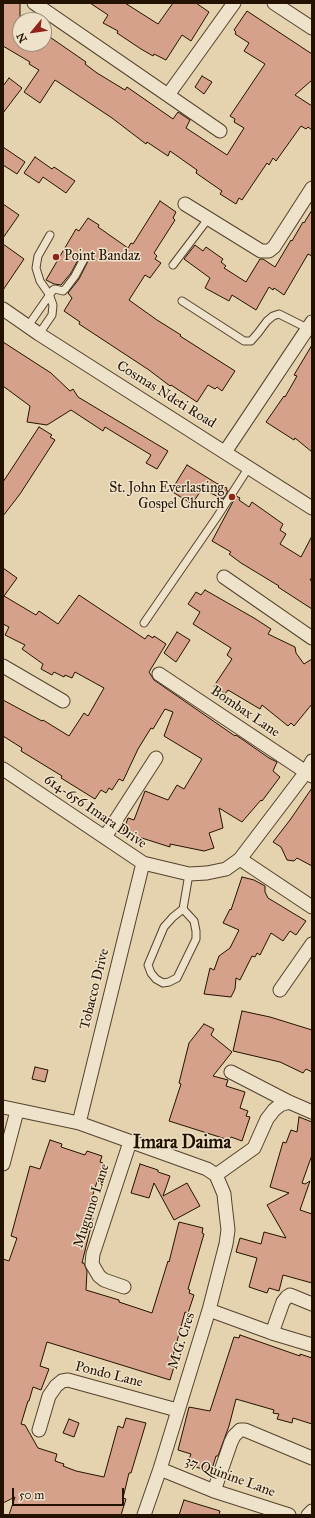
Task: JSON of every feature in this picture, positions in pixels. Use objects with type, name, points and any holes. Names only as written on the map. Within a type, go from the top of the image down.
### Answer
[{"type":"street","points":[[34,3],[220,131]]},
{"type":"street","points":[[168,95],[234,3]]},
{"type":"street","points":[[274,3],[312,28]]},
{"type":"street","points":[[184,204],[261,251],[269,251],[274,247],[312,188]]},
{"type":"street","name":"Cosmas Ndeti Road","points":[[3,309],[39,334],[312,508]]},
{"type":"street","points":[[225,452],[310,325]]},
{"type":"street","points":[[224,577],[312,638]]},
{"type":"street","points":[[3,666],[63,701]]},
{"type":"street","name":"Bombax Lane","points":[[160,674],[310,769]]},
{"type":"street","points":[[104,837],[156,758]]},
{"type":"street","name":"614-656 Imara Drive","points":[[3,769],[143,863],[190,874],[207,873],[226,869],[240,859],[310,769]]},
{"type":"street","points":[[240,859],[312,907]]},
{"type":"street","name":"Tobacco Drive","points":[[78,1123],[143,863]]},
{"type":"street","points":[[280,990],[312,944]]},
{"type":"street","points":[[231,1072],[289,1102],[312,1112]]},
{"type":"street","points":[[3,1107],[78,1123],[206,1169],[216,1175],[254,1148],[267,1119],[280,1105],[289,1102]]},
{"type":"street","points":[[3,1164],[17,1111]]},
{"type":"street","name":"Mugumo Lane","points":[[124,1287],[104,1280],[99,1276],[92,1264],[92,1254],[130,1142]]},
{"type":"street","name":"M.G. Cres","points":[[144,1515],[160,1469],[209,1310],[228,1230],[224,1194],[216,1175]]},
{"type":"street","points":[[272,1333],[285,1298],[290,1295],[312,1304]]},
{"type":"street","points":[[209,1310],[272,1333],[312,1345]]},
{"type":"street","name":"Pondo Lane","points":[[39,1430],[49,1396],[56,1386],[62,1381],[68,1380],[177,1410]]},
{"type":"street","points":[[214,1491],[234,1436],[240,1430],[245,1430],[312,1458]]},
{"type":"street","name":"37 Quinine Lane","points":[[160,1469],[214,1491],[289,1515]]},
{"type":"street","points":[[308,1515],[312,1511]]},
{"type":"lane","points":[[173,265],[208,219]]},
{"type":"lane","points":[[39,334],[52,315],[53,305],[49,295],[40,281],[36,268],[38,256],[50,235]]},
{"type":"lane","points":[[28,326],[49,295],[55,289],[65,290],[75,276],[84,259]]},
{"type":"lane","points":[[182,300],[244,341],[251,341],[267,321],[273,316],[279,314],[310,325]]},
{"type":"lane","points":[[144,623],[217,517],[249,467]]},
{"type":"lane","points":[[183,909],[194,921],[196,939],[176,978],[170,982],[163,982],[156,979],[151,973],[148,965],[164,927],[183,909],[190,874]]},
{"type":"building","points":[[3,3],[20,3],[20,12],[12,12],[12,51],[3,46]]},
{"type":"building","points":[[90,3],[125,3],[158,24],[173,3],[196,3],[209,12],[191,41],[182,35],[166,60],[154,54],[153,56],[141,49],[117,33],[118,31],[103,23],[108,15]]},
{"type":"building","points":[[247,11],[312,54],[312,80],[295,95],[312,106],[312,130],[308,127],[306,129],[301,126],[276,161],[273,158],[269,165],[267,163],[242,200],[239,198],[236,204],[220,194],[222,191],[196,173],[197,170],[170,151],[168,156],[147,142],[146,144],[112,118],[55,80],[40,103],[24,92],[39,70],[29,64],[30,62],[13,52],[52,52],[52,39],[86,62],[85,64],[97,73],[125,90],[127,87],[173,119],[178,112],[190,120],[186,128],[227,155],[244,128],[234,122],[235,119],[230,116],[265,64],[244,51],[249,43],[235,34],[236,32],[234,30]]},
{"type":"building","points":[[202,76],[212,82],[204,94],[195,87]]},
{"type":"building","points":[[9,78],[22,88],[3,113],[3,86]]},
{"type":"building","points":[[3,147],[25,162],[17,174],[3,165]]},
{"type":"building","points":[[35,157],[52,169],[54,167],[75,181],[66,193],[43,177],[39,183],[24,173]]},
{"type":"building","points":[[160,201],[176,212],[173,218],[175,220],[154,253],[157,256],[155,259],[161,263],[150,278],[145,275],[129,300],[181,335],[180,336],[235,371],[222,391],[217,387],[215,389],[208,385],[197,402],[171,385],[170,386],[149,370],[79,324],[80,322],[64,311],[72,298],[68,293],[79,279],[88,261],[89,258],[87,255],[83,254],[80,256],[71,273],[61,285],[54,284],[46,280],[76,229],[79,231],[88,218],[128,248],[131,243],[133,244]]},
{"type":"building","points":[[3,204],[19,215],[3,238]]},
{"type":"building","points":[[312,210],[312,256],[308,254],[284,295],[274,288],[273,290],[269,287],[256,310],[232,295],[229,301],[205,288],[210,278],[184,259],[195,245],[203,251],[206,247],[223,259],[221,262],[226,266],[224,268],[246,282],[260,259],[263,259],[275,267],[291,240],[292,241]]},
{"type":"building","points":[[3,244],[24,259],[3,290]]},
{"type":"building","points":[[3,342],[51,373],[70,391],[73,389],[78,397],[168,451],[157,469],[146,463],[151,455],[105,427],[103,431],[71,410],[47,425],[27,422],[30,406],[3,386]]},
{"type":"building","points":[[312,345],[312,452],[295,438],[294,440],[266,422],[284,396],[285,397],[297,376],[294,375]]},
{"type":"building","points":[[39,427],[52,435],[50,437],[55,440],[20,494],[3,516],[3,482]]},
{"type":"building","points":[[187,465],[227,488],[226,490],[228,491],[223,499],[202,489],[192,504],[171,491]]},
{"type":"building","points":[[236,496],[249,507],[252,502],[283,524],[280,530],[286,534],[280,544],[301,557],[312,536],[312,577],[310,580],[312,581],[312,609],[278,587],[279,586],[241,563],[229,554],[231,552],[212,541]]},
{"type":"building","points":[[3,568],[17,578],[4,596],[36,615],[39,611],[58,624],[79,595],[145,639],[148,635],[153,638],[154,636],[166,644],[149,672],[154,680],[235,736],[236,735],[277,762],[273,771],[280,777],[262,801],[261,800],[242,822],[219,808],[223,828],[209,833],[214,848],[204,851],[170,844],[170,847],[123,832],[128,818],[134,820],[145,791],[168,800],[177,785],[184,789],[202,759],[164,736],[173,712],[165,709],[153,729],[151,728],[138,749],[123,781],[119,779],[112,790],[109,788],[106,793],[101,790],[95,799],[61,778],[62,776],[21,751],[22,748],[3,736],[3,700],[42,721],[43,720],[69,736],[84,713],[88,716],[104,688],[75,672],[72,678],[65,675],[64,677],[54,672],[52,675],[41,669],[43,664],[22,649],[25,645],[5,635],[9,627],[3,624]]},
{"type":"building","points":[[205,590],[271,629],[268,634],[295,647],[296,653],[304,664],[312,659],[312,704],[294,726],[291,723],[288,726],[262,705],[260,709],[228,690],[225,694],[214,686],[232,659],[227,655],[231,648],[193,624],[200,612],[188,604],[196,592],[201,595]]},
{"type":"building","points":[[177,632],[190,640],[176,662],[164,653]]},
{"type":"building","points":[[312,788],[312,866],[297,858],[294,861],[287,860],[281,847],[273,842]]},
{"type":"building","points":[[242,877],[254,880],[265,886],[265,892],[268,898],[306,921],[296,935],[290,931],[283,941],[271,933],[260,955],[257,953],[255,957],[252,956],[240,980],[236,978],[235,989],[231,997],[204,994],[210,968],[214,970],[219,956],[230,948],[239,930],[223,923],[230,909],[231,910]]},
{"type":"building","points":[[242,1011],[270,1017],[312,1030],[312,1072],[306,1069],[303,1073],[280,1062],[233,1051]]},
{"type":"building","points":[[204,1024],[214,1029],[211,1035],[232,1052],[213,1076],[228,1080],[226,1086],[245,1092],[240,1108],[248,1111],[246,1116],[250,1117],[242,1141],[231,1137],[229,1140],[169,1121],[181,1084],[179,1083],[189,1043]]},
{"type":"building","points":[[35,1067],[48,1070],[45,1082],[32,1079]]},
{"type":"building","points":[[299,1117],[312,1122],[312,1155],[302,1183],[305,1184],[310,1181],[300,1210],[312,1214],[312,1283],[283,1275],[279,1291],[269,1288],[267,1293],[249,1287],[257,1258],[236,1252],[240,1238],[261,1244],[264,1232],[286,1238],[267,1205],[289,1193],[270,1187],[283,1142],[286,1143],[291,1130],[297,1132]]},
{"type":"building","points":[[50,1140],[62,1144],[61,1147],[85,1155],[87,1151],[102,1156],[100,1162],[103,1163],[86,1216],[93,1218],[82,1263],[84,1263],[87,1271],[86,1290],[119,1300],[119,1302],[152,1313],[168,1261],[169,1262],[179,1222],[203,1228],[202,1233],[204,1234],[188,1289],[190,1290],[189,1293],[194,1295],[188,1313],[185,1312],[173,1356],[177,1357],[170,1380],[47,1342],[40,1366],[49,1369],[41,1390],[33,1387],[21,1424],[25,1425],[38,1448],[57,1454],[55,1461],[76,1471],[104,1477],[118,1426],[123,1428],[126,1418],[146,1423],[131,1473],[129,1473],[123,1498],[126,1499],[121,1515],[9,1515],[15,1497],[3,1503],[3,1259],[9,1261],[17,1238],[11,1236],[30,1166],[40,1169]]},
{"type":"building","points":[[140,1164],[170,1176],[163,1196],[187,1183],[200,1206],[174,1220],[154,1183],[149,1198],[131,1193]]},
{"type":"building","points":[[240,1335],[300,1356],[300,1354],[312,1358],[312,1424],[293,1418],[292,1423],[277,1419],[279,1414],[273,1413],[274,1410],[236,1399],[229,1426],[211,1472],[187,1464],[191,1454],[178,1450],[189,1407],[210,1411],[234,1337],[239,1338]]},
{"type":"building","points":[[69,1419],[79,1423],[74,1437],[63,1433]]},
{"type":"building","points":[[184,1500],[220,1511],[219,1515],[179,1515]]},
{"type":"place","name":"Point Bandaz","points":[[56,257]]},
{"type":"place","name":"St. John Everlasting Gospel Church","points":[[232,497]]},
{"type":"district","name":"Imara Daima","points":[[182,1144]]}]
